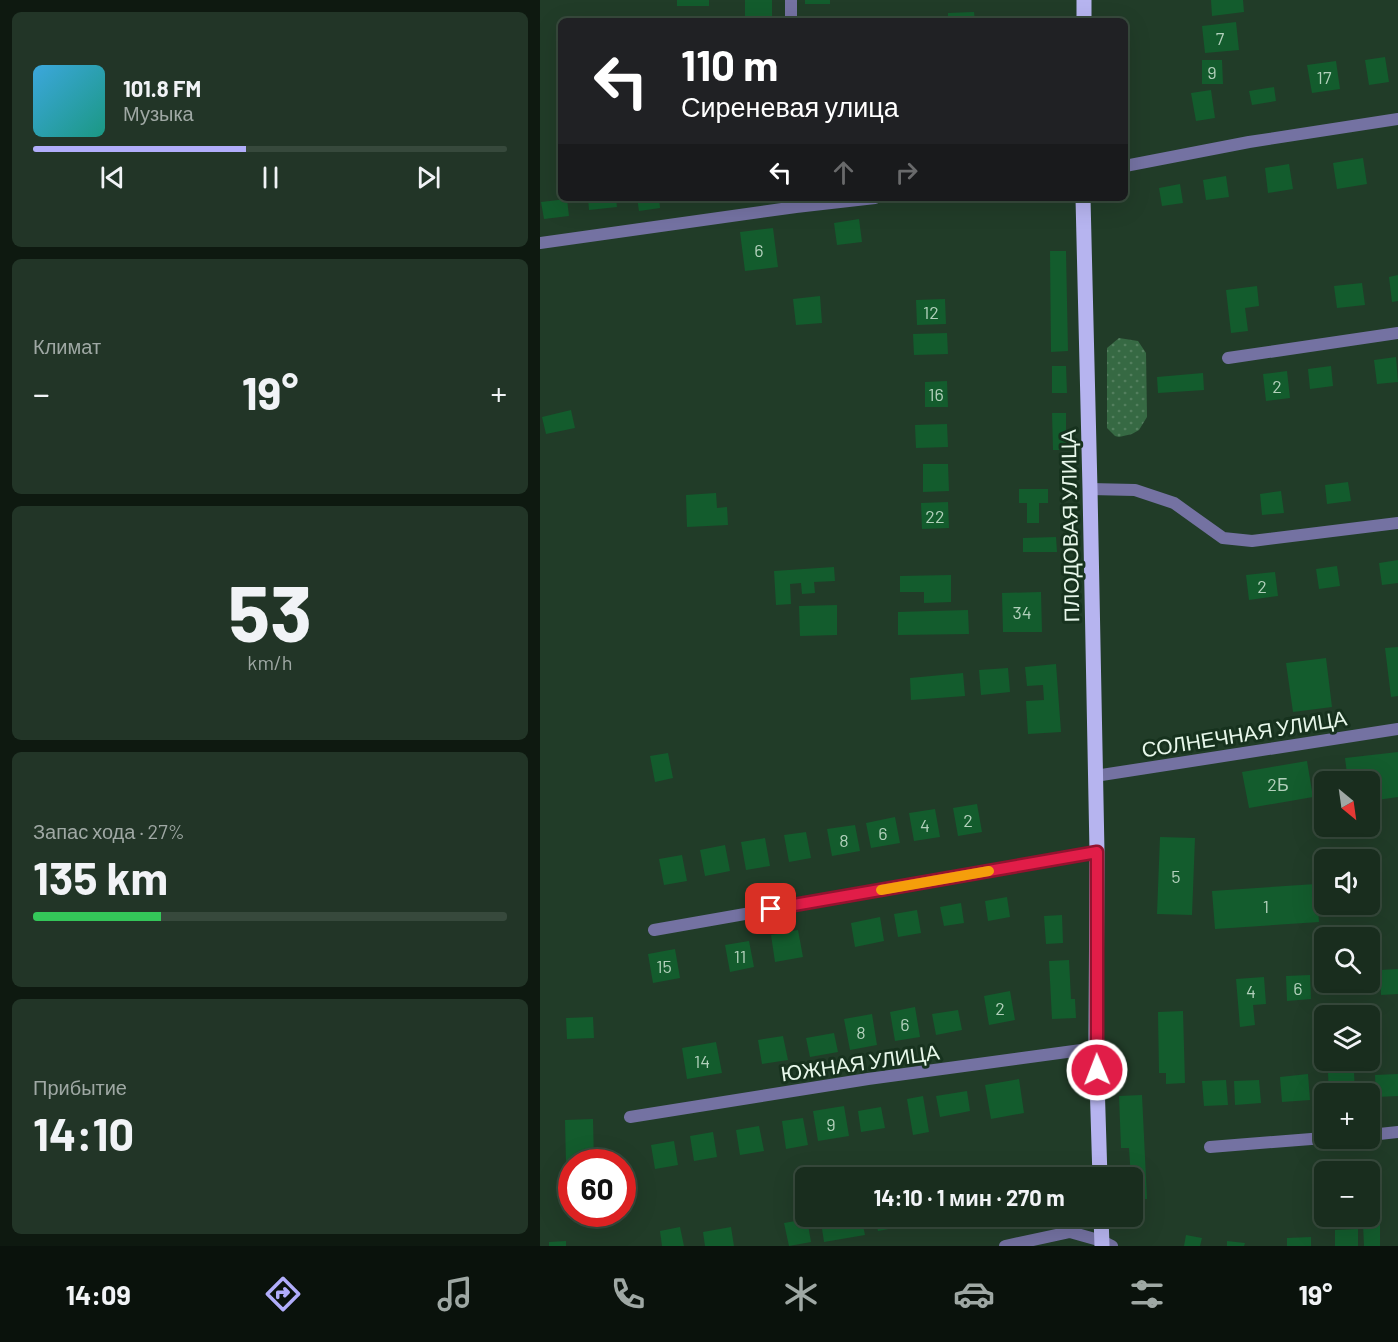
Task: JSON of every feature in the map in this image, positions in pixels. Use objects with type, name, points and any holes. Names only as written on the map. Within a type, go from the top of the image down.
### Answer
[{"type":"main road","points":[[1084,0],[1084,18]]},
{"type":"main road","name":"ПЛОДОВАЯ УЛИЦА","points":[[1083,201],[1097,852],[1096,1048],[1100,1167]]},
{"type":"main road","points":[[1103,1227],[1105,1244]]},
{"type":"street","points":[[791,0],[791,18]]},
{"type":"street","points":[[1128,165],[1249,142],[1398,119]]},
{"type":"street","points":[[540,243],[796,203],[828,201]]},
{"type":"street","points":[[1228,358],[1398,333]]},
{"type":"street","points":[[1090,489],[1135,490],[1174,503],[1223,538],[1252,541],[1398,523]]},
{"type":"street","name":"СОЛНЕЧНАЯ УЛИЦА","points":[[1095,776],[1398,729]]},
{"type":"street","points":[[654,930],[1097,852]]},
{"type":"street","name":"ЮЖНАЯ УЛИЦА","points":[[630,1117],[868,1079],[1096,1048]]},
{"type":"street","points":[[1380,1134],[1398,1132]]},
{"type":"street","points":[[1210,1147],[1314,1139]]},
{"type":"street","points":[[1005,1246],[1070,1232],[1105,1244]]},
{"type":"green space","points":[[1119,338],[1138,341],[1146,353],[1147,417],[1139,430],[1119,437],[1107,428],[1107,348]]},
{"type":"building","points":[[677,0],[709,0],[709,6],[677,6]]},
{"type":"building","points":[[745,0],[772,0],[772,16],[745,16]]},
{"type":"building","points":[[805,0],[830,0],[830,4],[805,4]]},
{"type":"building","points":[[1211,0],[1243,0],[1244,12],[1212,16]]},
{"type":"building","points":[[974,12],[975,18],[948,18],[948,13]]},
{"type":"building","points":[[1236,22],[1239,50],[1205,53],[1202,26]]},
{"type":"building","points":[[1385,57],[1389,82],[1369,85],[1365,60]]},
{"type":"building","points":[[1202,60],[1222,60],[1223,84],[1202,84]]},
{"type":"building","points":[[1336,61],[1340,89],[1312,93],[1307,65]]},
{"type":"building","points":[[1274,87],[1276,101],[1252,105],[1249,91]]},
{"type":"building","points":[[1211,90],[1215,118],[1196,121],[1191,93]]},
{"type":"building","points":[[1363,158],[1367,184],[1337,189],[1333,163]]},
{"type":"building","points":[[1289,164],[1293,189],[1268,193],[1265,168]]},
{"type":"building","points":[[1226,176],[1229,197],[1206,200],[1203,180]]},
{"type":"building","points":[[1180,184],[1183,203],[1162,206],[1159,188]]},
{"type":"building","points":[[567,201],[569,216],[544,219],[541,202]]},
{"type":"building","points":[[588,201],[616,201],[617,207],[589,210]]},
{"type":"building","points":[[637,201],[659,201],[660,208],[639,211]]},
{"type":"building","points":[[859,219],[862,242],[837,245],[834,223]]},
{"type":"building","points":[[773,228],[778,267],[745,271],[740,232]]},
{"type":"building","points":[[1050,251],[1066,251],[1068,351],[1051,352]]},
{"type":"building","points":[[1398,275],[1398,301],[1392,302],[1389,277]]},
{"type":"building","points":[[1362,283],[1365,305],[1337,308],[1334,286]]},
{"type":"building","points":[[1257,286],[1259,306],[1245,308],[1248,331],[1231,333],[1226,290]]},
{"type":"building","points":[[820,296],[822,323],[796,325],[793,299]]},
{"type":"building","points":[[945,299],[946,324],[917,325],[916,300]]},
{"type":"building","points":[[947,333],[948,354],[914,355],[913,334]]},
{"type":"building","points":[[1396,357],[1398,382],[1377,384],[1374,360]]},
{"type":"building","points":[[1052,366],[1066,366],[1067,393],[1052,393]]},
{"type":"building","points":[[1331,366],[1333,386],[1310,389],[1308,369]]},
{"type":"building","points":[[1287,371],[1290,398],[1266,401],[1263,374]]},
{"type":"building","points":[[1203,373],[1204,390],[1158,393],[1157,377]]},
{"type":"building","points":[[947,381],[948,407],[925,407],[925,382]]},
{"type":"building","points":[[571,410],[575,428],[546,434],[542,417]]},
{"type":"building","points":[[1052,413],[1066,413],[1066,450],[1053,450]]},
{"type":"building","points":[[947,424],[948,447],[916,448],[915,425]]},
{"type":"building","points":[[923,464],[948,464],[949,491],[923,492]]},
{"type":"building","points":[[1348,482],[1351,501],[1327,504],[1325,485]]},
{"type":"building","points":[[1019,489],[1048,489],[1048,503],[1039,503],[1039,523],[1027,523],[1027,503],[1019,503]]},
{"type":"building","points":[[1281,491],[1284,513],[1262,515],[1260,494]]},
{"type":"building","points":[[716,493],[717,508],[727,507],[728,525],[687,527],[686,495]]},
{"type":"building","points":[[948,502],[949,528],[922,529],[921,503]]},
{"type":"building","points":[[1056,537],[1057,552],[1023,552],[1023,538]]},
{"type":"building","points":[[1398,560],[1398,583],[1382,585],[1379,563]]},
{"type":"building","points":[[1337,566],[1340,586],[1319,589],[1316,569]]},
{"type":"building","points":[[834,567],[835,581],[814,582],[815,593],[802,594],[801,583],[790,584],[791,604],[776,605],[774,571]]},
{"type":"building","points":[[1275,572],[1278,596],[1249,600],[1246,575]]},
{"type":"building","points":[[951,575],[951,602],[924,603],[924,592],[900,592],[900,576]]},
{"type":"building","points":[[1041,592],[1042,632],[1003,632],[1002,593]]},
{"type":"building","points":[[837,605],[837,635],[800,636],[799,606]]},
{"type":"building","points":[[968,610],[969,634],[898,635],[898,612]]},
{"type":"building","points":[[1398,647],[1398,696],[1391,697],[1385,648]]},
{"type":"building","points":[[1326,658],[1332,707],[1293,712],[1286,663]]},
{"type":"building","points":[[1056,664],[1061,732],[1028,734],[1026,701],[1044,700],[1043,685],[1027,686],[1025,667]]},
{"type":"building","points":[[1008,668],[1010,692],[981,695],[979,670]]},
{"type":"building","points":[[963,673],[965,696],[911,700],[910,678]]},
{"type":"building","points":[[1398,752],[1398,797],[1380,800],[1380,771],[1347,771],[1345,758]]},
{"type":"building","points":[[668,753],[673,778],[655,782],[650,756]]},
{"type":"building","points":[[1307,761],[1313,797],[1249,808],[1242,772]]},
{"type":"building","points":[[977,804],[982,832],[958,836],[953,808]]},
{"type":"building","points":[[935,809],[940,837],[914,841],[909,813]]},
{"type":"building","points":[[895,817],[900,843],[871,848],[866,823]]},
{"type":"building","points":[[855,825],[860,851],[832,856],[827,829]]},
{"type":"building","points":[[806,832],[811,858],[789,862],[784,835]]},
{"type":"building","points":[[1160,837],[1195,838],[1192,915],[1157,914]]},
{"type":"building","points":[[765,838],[770,866],[746,870],[741,842]]},
{"type":"building","points":[[725,845],[730,871],[705,876],[700,850]]},
{"type":"building","points":[[682,855],[687,881],[664,885],[659,859]]},
{"type":"building","points":[[1314,884],[1314,915],[1318,915],[1319,922],[1215,929],[1212,891]]},
{"type":"building","points":[[1007,897],[1010,917],[988,921],[985,901]]},
{"type":"building","points":[[961,903],[964,923],[944,926],[940,907]]},
{"type":"building","points":[[917,910],[921,933],[898,937],[894,914]]},
{"type":"building","points":[[1062,915],[1063,943],[1046,944],[1044,916]]},
{"type":"building","points":[[880,917],[884,941],[855,947],[851,923]]},
{"type":"building","points":[[798,930],[803,957],[775,962],[771,935]]},
{"type":"building","points":[[749,941],[754,967],[730,972],[725,945]]},
{"type":"building","points":[[675,949],[680,978],[653,983],[648,954]]},
{"type":"building","points":[[1069,960],[1071,999],[1075,999],[1076,1018],[1052,1019],[1049,961]]},
{"type":"building","points":[[1398,969],[1398,994],[1381,995],[1380,970]]},
{"type":"building","points":[[1310,975],[1311,999],[1287,1001],[1286,976]]},
{"type":"building","points":[[1264,977],[1266,1004],[1253,1005],[1255,1025],[1240,1027],[1236,979]]},
{"type":"building","points":[[1010,991],[1015,1020],[989,1025],[984,996]]},
{"type":"building","points":[[915,1007],[920,1037],[895,1041],[890,1012]]},
{"type":"building","points":[[958,1010],[962,1030],[936,1035],[932,1014]]},
{"type":"building","points":[[1183,1011],[1185,1083],[1166,1084],[1166,1073],[1159,1073],[1158,1012]]},
{"type":"building","points":[[872,1014],[877,1045],[850,1050],[844,1019]]},
{"type":"building","points":[[593,1017],[594,1038],[567,1039],[566,1018]]},
{"type":"building","points":[[834,1033],[838,1052],[810,1057],[806,1038]]},
{"type":"building","points":[[783,1036],[788,1060],[762,1064],[758,1040]]},
{"type":"building","points":[[716,1042],[722,1073],[687,1079],[682,1048]]},
{"type":"building","points":[[1354,1072],[1354,1083],[1328,1083],[1328,1073]]},
{"type":"building","points":[[1308,1074],[1310,1100],[1282,1102],[1280,1077]]},
{"type":"building","points":[[1398,1074],[1398,1096],[1380,1097],[1380,1083],[1375,1083],[1375,1075]]},
{"type":"building","points":[[1019,1079],[1024,1113],[991,1119],[985,1085]]},
{"type":"building","points":[[1226,1080],[1228,1105],[1204,1106],[1202,1081]]},
{"type":"building","points":[[1259,1080],[1261,1103],[1235,1105],[1234,1081]]},
{"type":"building","points":[[967,1091],[970,1111],[940,1117],[936,1096]]},
{"type":"building","points":[[1142,1095],[1147,1199],[1143,1199],[1143,1167],[1130,1167],[1129,1148],[1121,1148],[1119,1096]]},
{"type":"building","points":[[923,1096],[929,1132],[913,1135],[907,1099]]},
{"type":"building","points":[[844,1106],[849,1136],[818,1141],[813,1111]]},
{"type":"building","points":[[881,1107],[885,1128],[861,1132],[858,1111]]},
{"type":"building","points":[[803,1118],[808,1145],[786,1149],[782,1121]]},
{"type":"building","points":[[593,1119],[594,1149],[566,1149],[565,1120]]},
{"type":"building","points":[[759,1126],[764,1151],[740,1155],[736,1130]]},
{"type":"building","points":[[713,1132],[717,1157],[694,1161],[690,1136]]},
{"type":"building","points":[[674,1141],[678,1165],[655,1169],[651,1145]]},
{"type":"building","points":[[795,1221],[795,1227],[808,1227],[811,1242],[789,1246],[784,1223]]},
{"type":"building","points":[[680,1227],[684,1246],[662,1246],[660,1231]]},
{"type":"building","points":[[731,1227],[734,1246],[705,1246],[703,1232]]},
{"type":"building","points":[[822,1227],[863,1227],[865,1235],[824,1242]]},
{"type":"building","points":[[877,1227],[900,1227],[878,1231]]},
{"type":"building","points":[[1363,1227],[1380,1227],[1380,1246],[1364,1246]]},
{"type":"building","points":[[1358,1229],[1358,1246],[1335,1246],[1335,1230]]},
{"type":"building","points":[[1186,1235],[1202,1238],[1200,1246],[1184,1246]]},
{"type":"building","points":[[1311,1237],[1311,1246],[1287,1246],[1287,1238]]},
{"type":"building","points":[[566,1241],[566,1246],[549,1246],[549,1242]]},
{"type":"building","points":[[1227,1241],[1245,1243],[1244,1246],[1227,1246]]},
{"type":"slow traffic","points":[[881,890],[989,871]]},
{"type":"route","points":[[771,909],[1097,852],[1097,1070]]}]
